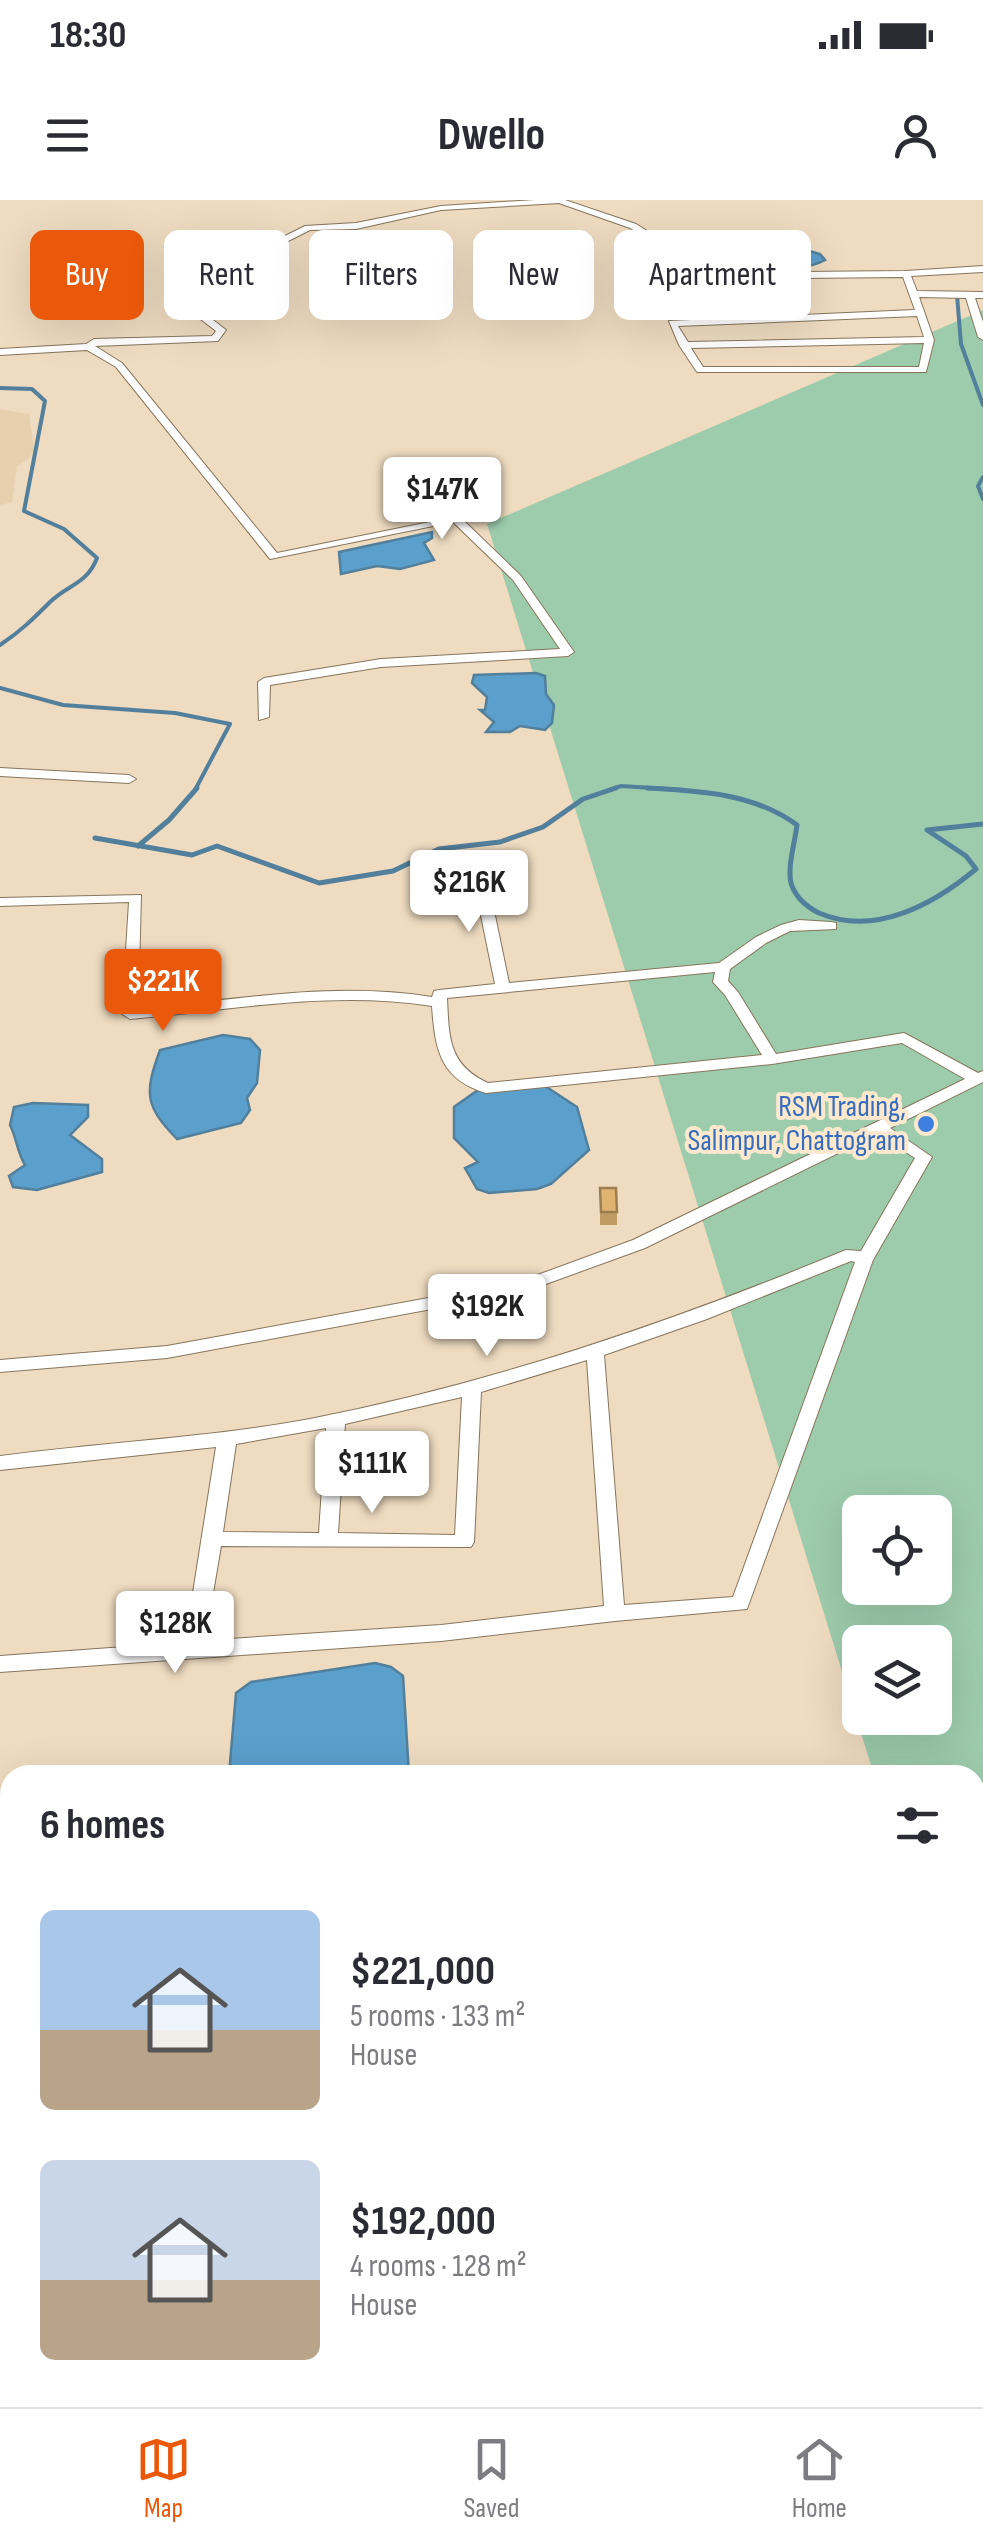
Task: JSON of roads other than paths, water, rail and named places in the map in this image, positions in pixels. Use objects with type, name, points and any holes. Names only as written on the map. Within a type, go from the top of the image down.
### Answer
[{"type":"street","points":[[89,347],[94,342],[215,338],[221,330],[199,314],[202,287],[222,272],[308,228],[356,226],[442,208],[560,202],[632,226],[690,261],[800,275],[983,269]]},
{"type":"street","points":[[906,274],[921,313],[929,340],[923,370],[700,370],[672,323],[921,313]]},
{"type":"street","points":[[914,294],[983,295]]},
{"type":"street","points":[[970,295],[983,338]]},
{"type":"street","points":[[684,345],[929,340]]},
{"type":"street","points":[[0,352],[89,347],[118,365],[274,558],[455,518],[518,578],[568,652],[381,663],[264,682],[263,718]]},
{"type":"street","points":[[0,772],[129,780]]},
{"type":"street","points":[[480,872],[503,989]]},
{"type":"street","points":[[0,902],[136,898],[130,1014],[306,997],[408,996],[439,1003]]},
{"type":"street","points":[[831,926],[803,920],[779,930],[723,967],[438,994],[444,1054],[469,1082],[486,1088],[772,1058],[904,1038],[979,1077]]},
{"type":"street","points":[[723,967],[720,982],[731,992],[772,1058]]},
{"type":"street","points":[[0,1366],[167,1352],[524,1286],[639,1244],[979,1077]]},
{"type":"street","points":[[0,1664],[441,1633],[615,1613],[740,1604],[864,1260],[924,1157],[877,1126]]},
{"type":"street","points":[[0,1463],[74,1452],[226,1439],[472,1388],[727,1308],[852,1254],[864,1260]]},
{"type":"street","points":[[596,1350],[615,1613]]},
{"type":"street","points":[[212,1540],[464,1542],[472,1388]]},
{"type":"street","points":[[328,1539],[336,1418]]},
{"type":"street","points":[[204,1649],[202,1599],[226,1439]]},
{"type":"water","points":[[811,251],[825,260],[812,265]]},
{"type":"water","points":[[432,532],[432,538],[424,543],[434,560],[400,569],[377,566],[341,574],[339,552]]},
{"type":"water","points":[[474,675],[545,676],[546,694],[554,705],[552,723],[545,730],[520,726],[510,732],[486,732],[494,722],[480,710],[485,710],[487,697],[472,683]]},
{"type":"water","points":[[223,1035],[250,1039],[260,1050],[257,1083],[247,1098],[250,1110],[241,1123],[177,1139],[150,1099],[151,1078],[160,1050]]},
{"type":"water","points":[[545,1086],[577,1107],[589,1150],[551,1184],[537,1189],[489,1193],[477,1189],[465,1168],[478,1162],[454,1138],[454,1107],[478,1090]]},
{"type":"water","points":[[33,1103],[88,1105],[88,1117],[70,1135],[102,1159],[102,1172],[37,1190],[13,1187],[9,1176],[25,1165],[10,1125],[14,1107]]},
{"type":"water","points":[[375,1663],[391,1667],[403,1676],[408,1765],[230,1765],[236,1693],[251,1682]]},
{"type":"waterway","points":[[957,295],[961,344],[983,405]]},
{"type":"waterway","points":[[0,388],[32,389],[45,401],[24,511],[64,529],[97,558],[83,579],[0,645]]},
{"type":"waterway","points":[[983,477],[978,486],[983,499]]},
{"type":"waterway","points":[[0,688],[63,705],[175,713],[230,724],[195,790]]},
{"type":"waterway","points":[[609,790],[621,786],[684,790]]},
{"type":"waterway","points":[[138,846],[169,820],[197,788]]},
{"type":"waterway","points":[[138,846],[192,855],[217,846],[319,883],[393,871],[439,849],[500,842],[543,827],[583,799],[616,788]]},
{"type":"waterway","points":[[647,788],[744,800],[797,825],[790,873],[794,891],[810,908],[840,919],[882,919],[942,894],[976,869],[966,856],[927,830],[983,824]]},
{"type":"waterway","points":[[95,838],[138,846]]},
{"type":"place","name":"RSM Trading, Salimpur, Chattogram","points":[[926,1124]]}]
